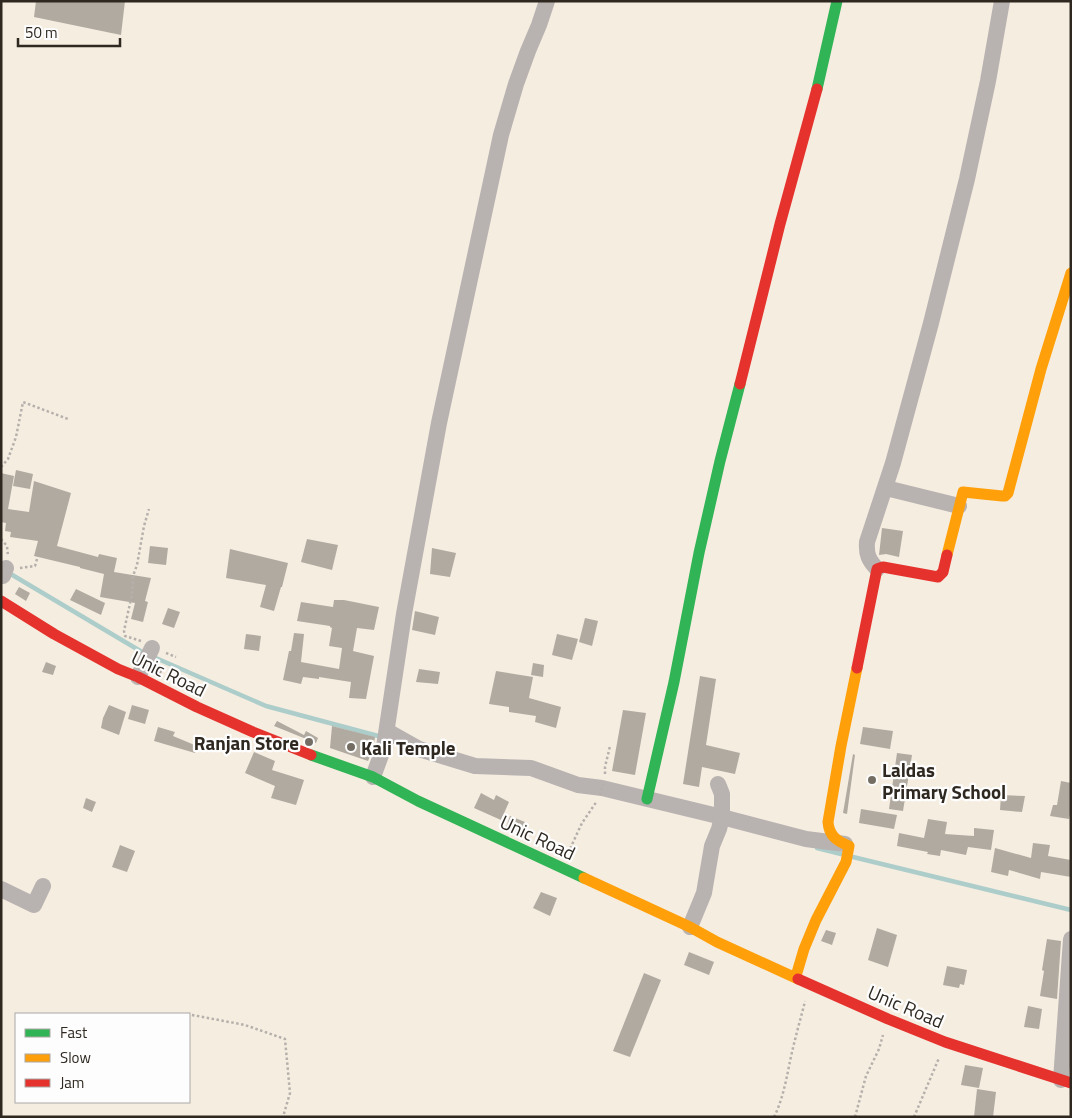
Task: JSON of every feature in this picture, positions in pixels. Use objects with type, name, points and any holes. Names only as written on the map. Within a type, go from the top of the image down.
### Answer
[{"type":"street","points":[[373,777],[384,747],[404,614],[439,423],[485,206],[512,96],[547,1]]},
{"type":"street","points":[[647,799],[674,682],[699,553],[720,461],[780,224],[820,78],[838,1]]},
{"type":"street","points":[[877,569],[870,560],[866,550],[867,542],[886,488],[931,323],[967,179],[1002,1]]},
{"type":"street","points":[[877,569],[886,568],[938,577],[943,572],[962,494],[965,492],[1005,496],[1008,493],[1041,369],[1071,273]]},
{"type":"street","points":[[886,488],[959,506]]},
{"type":"street","points":[[847,845],[830,835],[828,822],[841,746],[877,569]]},
{"type":"street","name":"Unic Road","points":[[1,601],[54,634],[118,669],[140,670],[197,707],[253,732],[326,761],[373,777],[418,801],[690,927],[717,942],[888,1019],[945,1042],[1066,1082]]},
{"type":"street","points":[[140,670],[152,648]]},
{"type":"street","points":[[387,731],[419,748],[475,766],[531,768],[578,785],[602,788],[647,799],[721,822],[847,845]]},
{"type":"street","points":[[690,927],[704,893],[712,846],[721,822],[722,794],[718,784]]},
{"type":"street","points":[[796,976],[804,949],[816,920],[846,862],[847,845]]},
{"type":"street","points":[[1,889],[34,906],[42,886]]},
{"type":"street","points":[[1066,1082],[1071,939]]},
{"type":"path","points":[[1,467],[8,459],[13,445],[24,402],[68,419]]},
{"type":"path","points":[[149,510],[133,576],[132,594],[124,636],[143,642],[152,648],[176,657]]},
{"type":"path","points":[[8,571],[35,566],[37,559]]},
{"type":"path","points":[[557,866],[571,847],[582,823],[600,795],[605,779],[610,746]]},
{"type":"path","points":[[774,1117],[786,1080],[810,983]]},
{"type":"path","points":[[190,1015],[245,1025],[285,1038],[290,1093],[283,1117]]},
{"type":"path","points":[[855,1117],[866,1076],[888,1019]]},
{"type":"path","points":[[914,1117],[945,1042]]},
{"type":"building","points":[[36,1],[125,1],[121,35],[34,17]]},
{"type":"building","points":[[16,470],[33,474],[30,489],[13,486]]},
{"type":"building","points":[[1,473],[14,476],[8,509],[29,512],[34,481],[71,493],[57,546],[98,557],[99,554],[117,558],[114,572],[151,578],[145,601],[148,602],[143,622],[131,619],[135,603],[100,597],[104,574],[34,556],[38,541],[10,537],[11,532],[5,531],[6,523],[1,522]]},
{"type":"building","points":[[882,528],[903,531],[899,557],[886,554],[879,555]]},
{"type":"building","points":[[307,539],[338,545],[332,570],[301,562]]},
{"type":"building","points":[[150,546],[168,548],[166,565],[148,563]]},
{"type":"building","points":[[432,548],[456,553],[450,577],[430,574]]},
{"type":"building","points":[[230,549],[288,563],[274,611],[260,607],[266,585],[226,578]]},
{"type":"building","points":[[19,587],[30,593],[26,601],[15,594]]},
{"type":"building","points":[[76,589],[105,603],[101,615],[70,600]]},
{"type":"building","points":[[334,600],[344,600],[379,607],[374,630],[357,628],[353,651],[374,656],[366,699],[349,698],[351,682],[319,677],[319,679],[303,677],[301,684],[283,680],[294,633],[304,634],[301,662],[339,669],[342,648],[329,646],[332,628],[330,626],[297,621],[301,602],[333,607]]},
{"type":"building","points":[[168,608],[180,612],[174,628],[162,624]]},
{"type":"building","points":[[415,611],[439,617],[435,635],[412,630]]},
{"type":"building","points":[[585,618],[598,621],[592,646],[579,642]]},
{"type":"building","points":[[246,634],[261,636],[259,651],[244,649]]},
{"type":"building","points":[[557,634],[578,639],[572,660],[552,655]]},
{"type":"building","points":[[46,662],[56,666],[53,675],[42,672]]},
{"type":"building","points":[[533,663],[544,665],[543,677],[531,675]]},
{"type":"building","points":[[155,665],[163,668],[161,674],[153,670]]},
{"type":"building","points":[[419,669],[440,672],[438,684],[416,682]]},
{"type":"building","points":[[496,671],[533,677],[529,698],[561,707],[556,728],[535,722],[536,716],[509,712],[509,707],[489,704]]},
{"type":"building","points":[[700,676],[716,679],[706,745],[740,753],[735,774],[702,767],[699,787],[683,784]]},
{"type":"building","points":[[109,705],[126,712],[119,735],[101,728]]},
{"type":"building","points":[[132,705],[149,710],[145,724],[128,719]]},
{"type":"building","points":[[623,710],[646,713],[635,775],[612,771]]},
{"type":"building","points":[[277,721],[304,735],[306,731],[318,738],[316,743],[274,726]]},
{"type":"building","name":"Kali Temple","points":[[332,726],[375,737],[368,761],[330,748]]},
{"type":"building","points":[[158,727],[175,732],[173,736],[197,746],[195,753],[154,741]]},
{"type":"building","points":[[863,727],[893,731],[890,749],[860,744]]},
{"type":"building","points":[[254,752],[275,761],[272,770],[304,780],[296,805],[271,798],[275,786],[245,773]]},
{"type":"building","points":[[897,753],[912,755],[903,811],[889,809]]},
{"type":"building","points":[[853,754],[855,755],[847,814],[843,813]]},
{"type":"building","points":[[1061,781],[1071,783],[1069,819],[1050,816],[1053,805],[1057,805]]},
{"type":"building","points":[[481,793],[494,800],[496,795],[509,802],[501,820],[474,808]]},
{"type":"building","points":[[1001,795],[1025,796],[1022,812],[1000,810]]},
{"type":"building","points":[[86,798],[96,802],[92,812],[83,808]]},
{"type":"building","points":[[861,809],[897,815],[894,829],[859,823]]},
{"type":"building","points":[[510,816],[525,822],[520,834],[506,827]]},
{"type":"building","points":[[928,819],[947,822],[945,834],[974,836],[974,828],[994,830],[991,850],[968,847],[966,855],[941,850],[940,856],[897,846],[899,833],[924,838]]},
{"type":"building","points":[[1033,843],[1050,845],[1048,856],[1071,860],[1071,877],[1041,872],[1040,879],[1009,870],[1008,876],[991,872],[995,848],[1031,858]]},
{"type":"building","points":[[120,845],[135,851],[127,872],[112,867]]},
{"type":"building","points":[[541,892],[557,898],[550,916],[533,908]]},
{"type":"building","points":[[877,928],[897,935],[888,967],[868,960]]},
{"type":"building","points":[[826,930],[836,933],[832,945],[821,941]]},
{"type":"building","points":[[1047,939],[1061,941],[1057,999],[1040,996]]},
{"type":"building","points":[[689,952],[714,962],[709,975],[684,965]]},
{"type":"building","points":[[947,966],[967,970],[964,985],[960,984],[959,988],[943,985]]},
{"type":"building","points":[[644,973],[661,980],[630,1057],[613,1051]]},
{"type":"building","points":[[1028,1006],[1042,1009],[1039,1029],[1024,1027]]},
{"type":"building","points":[[965,1065],[983,1068],[979,1088],[961,1085]]},
{"type":"building","points":[[977,1089],[996,1092],[993,1117],[974,1117]]},
{"type":"waterway","points":[[9,573],[142,652],[266,706],[382,737]]},
{"type":"waterway","points":[[817,848],[841,854]]},
{"type":"waterway","points":[[853,857],[1071,910]]},
{"type":"traffic: fast","points":[[817,89],[837,1]]},
{"type":"traffic: fast","points":[[647,799],[674,682],[699,553],[740,384]]},
{"type":"traffic: fast","points":[[311,755],[373,777],[418,801],[584,878]]},
{"type":"traffic: slow","points":[[947,555],[963,492],[1002,496],[1008,493],[1041,369],[1071,273]]},
{"type":"traffic: slow","points":[[796,976],[804,949],[816,920],[846,862],[849,846],[834,837],[828,822],[857,668]]},
{"type":"traffic: slow","points":[[584,878],[798,979]]},
{"type":"traffic: jam","points":[[740,384],[780,224],[817,89]]},
{"type":"traffic: jam","points":[[857,668],[877,569],[883,567],[938,577],[943,572],[947,555]]},
{"type":"traffic: jam","points":[[1,601],[54,634],[118,669],[253,732],[311,755]]},
{"type":"traffic: jam","points":[[798,979],[945,1042],[1071,1083]]},
{"type":"place","name":"Ranjan Store","points":[[309,742]]},
{"type":"place","name":"Kali Temple","points":[[351,747]]},
{"type":"place","name":"Laldas Primary School","points":[[872,780]]}]
